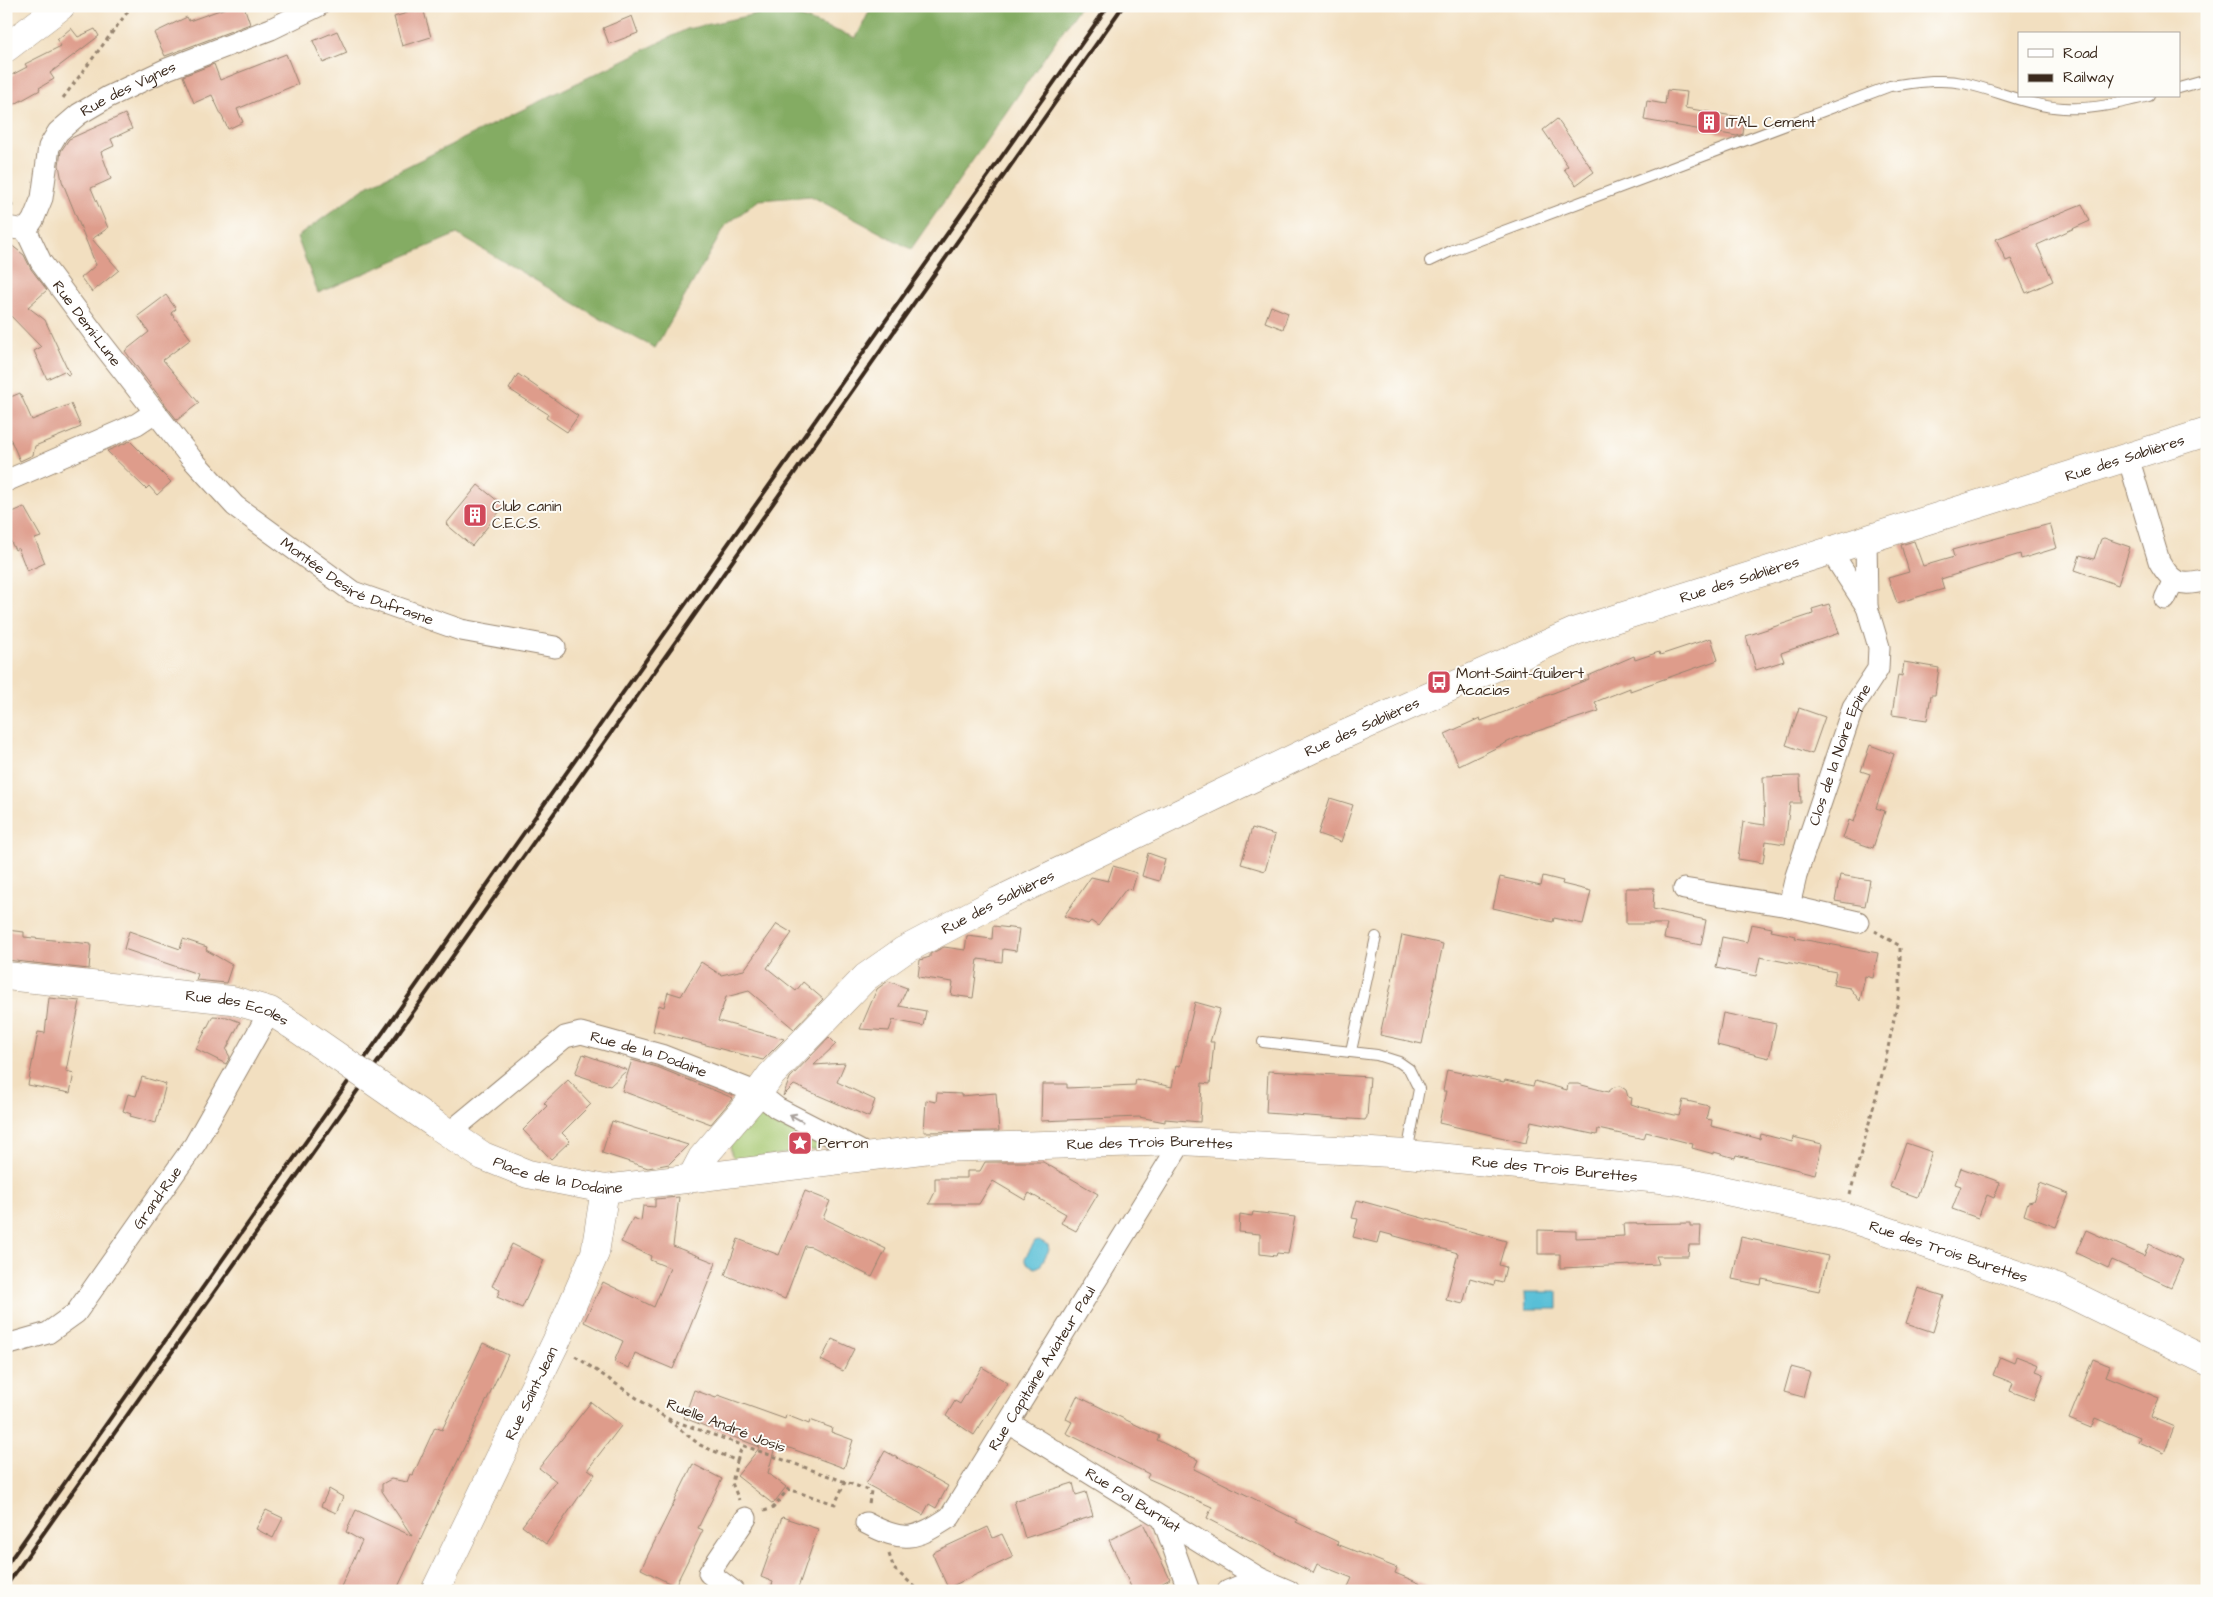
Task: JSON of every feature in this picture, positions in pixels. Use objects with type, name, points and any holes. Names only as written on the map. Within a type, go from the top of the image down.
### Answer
[{"type":"street","points":[[6,48],[60,6]]},
{"type":"street","name":"Rue des Vignes","points":[[15,222],[34,220],[42,198],[49,147],[58,132],[79,114],[160,72],[271,29],[318,6]]},
{"type":"street","name":"Rue Demi-Lune","points":[[15,222],[41,262],[191,458]]},
{"type":"street","points":[[6,481],[137,424],[155,412]]},
{"type":"street","name":"Rue des Sablières","points":[[758,1093],[771,1075],[803,1040],[866,978],[903,951],[998,901],[1319,746],[1576,631],[2207,432]]},
{"type":"street","points":[[2128,456],[2159,561],[2166,574],[2174,580],[2190,585],[2207,580]]},
{"type":"street","name":"Montée Desiré Dufrasne","points":[[191,458],[235,506],[353,592],[461,630],[556,646]]},
{"type":"street","name":"Clos de la Noire Epine","points":[[1788,906],[1796,876],[1853,707],[1878,669],[1879,647],[1867,607],[1866,538]]},
{"type":"street","name":"Clos de la Noire Epine","points":[[1830,550],[1867,607]]},
{"type":"street","points":[[2165,600],[2174,580]]},
{"type":"street","points":[[1684,889],[1788,906],[1858,922]]},
{"type":"street","name":"Rue des Ecoles","points":[[6,976],[121,990],[224,999],[281,1018],[442,1128]]},
{"type":"street","name":"Grand-Rue","points":[[6,1345],[48,1333],[76,1313],[281,1018]]},
{"type":"street","name":"Rue de la Dodaine","points":[[442,1128],[565,1037],[581,1033],[661,1055],[758,1093]]},
{"type":"street","points":[[692,1177],[702,1158],[758,1093],[778,1108],[870,1156]]},
{"type":"street","name":"Place de la Dodaine","points":[[442,1128],[484,1156],[528,1174],[606,1189],[870,1156]]},
{"type":"street","name":"Rue des Trois Burettes","points":[[870,1156],[938,1148],[1182,1141],[1407,1154],[1680,1180],[1843,1216],[2060,1289],[2207,1361]]},
{"type":"street","name":"Rue Capitaine Aviateur Paul","points":[[873,1527],[892,1536],[924,1534],[950,1517],[1182,1141]]},
{"type":"street","name":"Rue Saint-Jean","points":[[436,1591],[556,1342],[595,1253],[606,1189]]},
{"type":"street","name":"Rue Pol Burniat","points":[[1009,1423],[1258,1578],[1289,1591]]},
{"type":"street","points":[[734,1591],[709,1573],[746,1518]]},
{"type":"street","points":[[1163,1519],[1189,1591]]},
{"type":"street","points":[[1228,1591],[1258,1578]]},
{"type":"lane","points":[[2180,88],[2207,80]]},
{"type":"lane","points":[[1430,261],[1453,250],[1890,86],[1928,81],[1961,83],[2027,103],[2062,108],[2092,108],[2140,98]]},
{"type":"lane","points":[[1351,1051],[1376,937]]},
{"type":"lane","points":[[1263,1042],[1351,1051],[1399,1062],[1409,1069],[1419,1089],[1407,1154]]},
{"type":"path","points":[[6,201],[11,200],[15,222]]},
{"type":"path","points":[[1843,1216],[1862,1156],[1884,1067],[1900,990],[1900,946],[1858,922]]},
{"type":"path","name":"Ruelle André Josis","points":[[556,1342],[666,1418],[871,1491],[873,1527]]},
{"type":"path","points":[[666,1418],[700,1445],[737,1461]]},
{"type":"path","points":[[742,1446],[732,1482],[746,1518],[773,1508],[788,1489],[834,1504],[845,1482]]},
{"type":"path","points":[[873,1527],[894,1569],[920,1591]]},
{"type":"green space","points":[[872,6],[1080,6],[911,249],[811,196],[759,200],[726,225],[655,348],[606,322],[457,234],[318,293],[297,237],[369,185],[687,29],[779,9],[856,38]]},
{"type":"green space","points":[[757,1112],[769,1112],[816,1138],[820,1149],[736,1160],[732,1155],[730,1146]]},
{"type":"water","points":[[1039,1240],[1048,1245],[1049,1250],[1040,1266],[1035,1268],[1025,1262],[1025,1258],[1035,1241]]},
{"type":"water","points":[[1525,1292],[1558,1292],[1558,1309],[1526,1309]]},
{"type":"building","points":[[231,6],[244,6],[250,24],[165,56],[154,33],[187,17],[189,21]]},
{"type":"building","points":[[423,8],[431,37],[402,46],[394,17]]},
{"type":"building","points":[[632,16],[638,33],[609,44],[603,28]]},
{"type":"building","points":[[71,28],[78,37],[95,29],[99,36],[50,73],[54,79],[39,88],[40,90],[6,109],[6,78],[27,67],[25,64],[61,46],[57,40]]},
{"type":"building","points":[[337,31],[347,53],[323,63],[313,41]]},
{"type":"building","points":[[286,54],[298,84],[237,109],[243,122],[228,129],[212,95],[194,103],[183,76],[214,64],[220,80]]},
{"type":"building","points":[[1667,90],[1687,92],[1685,108],[1745,118],[1743,134],[1737,136],[1644,120],[1647,101],[1665,104]]},
{"type":"building","points":[[125,114],[132,129],[111,139],[114,146],[101,152],[111,179],[91,188],[108,228],[92,239],[119,270],[92,292],[81,278],[96,265],[62,181],[59,165],[61,151],[69,139]]},
{"type":"building","points":[[1557,119],[1594,172],[1576,185],[1564,169],[1568,166],[1543,130]]},
{"type":"building","points":[[2082,204],[2090,221],[2037,245],[2053,281],[2026,293],[2011,259],[2006,261],[1996,239]]},
{"type":"building","points":[[6,241],[24,255],[31,269],[47,290],[28,307],[45,320],[70,374],[68,375],[64,371],[47,379],[34,351],[41,347],[6,311]]},
{"type":"building","points":[[166,295],[176,309],[171,313],[191,339],[163,360],[199,403],[177,420],[125,351],[149,332],[138,316]]},
{"type":"building","points":[[1271,306],[1288,313],[1283,329],[1265,322]]},
{"type":"building","points":[[518,374],[578,416],[567,432],[546,418],[548,414],[509,389]]},
{"type":"building","points":[[20,393],[32,420],[71,404],[81,427],[35,446],[33,455],[20,461],[6,429],[6,399]]},
{"type":"building","points":[[130,441],[171,482],[157,495],[149,486],[146,489],[107,451]]},
{"type":"building","name":"Club canin C.E.C.S.","points":[[478,485],[504,506],[472,546],[446,524]]},
{"type":"building","points":[[24,507],[41,537],[35,539],[45,563],[27,571],[18,548],[15,550],[6,532],[6,515]]},
{"type":"building","points":[[2050,524],[2057,548],[2021,559],[2020,554],[1941,579],[1944,589],[1897,603],[1888,578],[1909,572],[1901,545],[1914,541],[1923,566],[1954,557],[1952,550]]},
{"type":"building","points":[[2104,538],[2130,547],[2118,585],[2075,570],[2080,555],[2094,559],[2101,539]]},
{"type":"building","points":[[1829,604],[1839,633],[1781,653],[1784,661],[1756,670],[1746,636],[1813,614],[1812,609]]},
{"type":"building","points":[[1711,638],[1718,660],[1630,691],[1630,688],[1595,702],[1599,711],[1516,738],[1459,766],[1445,734],[1480,718],[1481,721],[1589,679],[1588,676],[1634,656],[1635,660],[1659,652],[1660,655]]},
{"type":"building","points":[[1904,662],[1939,668],[1935,695],[1931,695],[1927,720],[1892,715],[1898,675],[1902,676]]},
{"type":"building","points":[[1799,708],[1825,717],[1812,754],[1786,745]]},
{"type":"building","points":[[1870,745],[1894,754],[1876,808],[1885,811],[1873,848],[1843,838],[1849,820],[1854,822],[1870,774],[1861,771]]},
{"type":"building","points":[[1800,776],[1801,803],[1790,803],[1785,844],[1766,841],[1763,863],[1738,859],[1743,822],[1765,825],[1763,777]]},
{"type":"building","points":[[1330,798],[1353,805],[1341,842],[1318,834]]},
{"type":"building","points":[[1252,828],[1275,835],[1265,871],[1241,864]]},
{"type":"building","points":[[1148,853],[1165,859],[1159,881],[1142,876]]},
{"type":"building","points":[[1113,866],[1137,873],[1132,890],[1126,889],[1098,926],[1091,921],[1088,924],[1064,916],[1091,877],[1108,881]]},
{"type":"building","points":[[1840,875],[1870,880],[1865,906],[1835,901]]},
{"type":"building","points":[[1543,876],[1563,881],[1562,884],[1591,891],[1583,924],[1554,918],[1553,922],[1493,908],[1500,877],[1541,886]]},
{"type":"building","points":[[1626,888],[1654,888],[1653,909],[1706,920],[1701,945],[1664,938],[1667,924],[1626,924]]},
{"type":"building","points":[[777,924],[792,933],[767,968],[796,991],[803,982],[823,999],[794,1029],[749,991],[726,997],[718,1021],[784,1039],[763,1060],[653,1031],[659,1005],[664,1007],[668,992],[681,996],[701,962],[721,975],[744,970]]},
{"type":"building","points":[[1751,924],[1772,928],[1771,931],[1796,936],[1795,938],[1878,953],[1873,978],[1865,976],[1860,1001],[1850,988],[1833,985],[1836,972],[1760,957],[1756,976],[1716,968],[1722,937],[1747,942]]},
{"type":"building","points":[[993,926],[1019,929],[1016,951],[1003,949],[1002,962],[978,959],[973,998],[951,995],[953,982],[918,977],[920,960],[930,957],[930,954],[944,947],[965,950],[967,936],[992,939]]},
{"type":"building","points":[[6,930],[24,932],[24,937],[91,944],[89,969],[6,960]]},
{"type":"building","points":[[129,931],[180,949],[183,939],[207,947],[206,950],[232,965],[226,983],[196,980],[198,974],[124,949]]},
{"type":"building","points":[[1402,935],[1443,944],[1422,1044],[1380,1035]]},
{"type":"building","points":[[888,981],[907,988],[899,1006],[926,1011],[923,1026],[893,1020],[889,1031],[860,1029],[877,989]]},
{"type":"building","points":[[49,998],[80,1001],[66,1071],[74,1073],[70,1093],[28,1085],[38,1032],[45,1033]]},
{"type":"building","points":[[1195,1002],[1220,1009],[1210,1042],[1214,1042],[1210,1084],[1202,1083],[1200,1122],[1165,1119],[1165,1122],[1139,1117],[1041,1121],[1042,1084],[1067,1084],[1067,1088],[1135,1085],[1136,1079],[1172,1087],[1176,1065],[1180,1066]]},
{"type":"building","points":[[1723,1013],[1776,1024],[1769,1058],[1717,1045]]},
{"type":"building","points":[[213,1016],[227,1017],[240,1022],[226,1050],[230,1057],[226,1064],[196,1049]]},
{"type":"building","points":[[829,1037],[836,1044],[814,1065],[845,1063],[837,1082],[875,1100],[869,1117],[794,1085],[783,1096],[790,1078]]},
{"type":"building","points":[[583,1054],[627,1070],[610,1086],[575,1074]]},
{"type":"building","points":[[632,1060],[657,1067],[733,1098],[711,1124],[622,1091]]},
{"type":"building","points":[[1447,1070],[1533,1086],[1535,1081],[1567,1090],[1568,1084],[1578,1084],[1608,1092],[1614,1087],[1620,1086],[1626,1090],[1628,1097],[1632,1098],[1631,1104],[1679,1116],[1683,1100],[1709,1106],[1706,1119],[1712,1120],[1711,1126],[1760,1139],[1761,1134],[1792,1142],[1793,1137],[1822,1144],[1815,1174],[1736,1155],[1735,1158],[1714,1152],[1714,1154],[1692,1148],[1693,1144],[1646,1132],[1644,1139],[1598,1129],[1597,1135],[1531,1121],[1526,1143],[1439,1123],[1446,1091],[1443,1091]]},
{"type":"building","points":[[1268,1071],[1370,1077],[1367,1117],[1365,1120],[1266,1113]]},
{"type":"building","points":[[142,1077],[166,1084],[156,1123],[130,1116],[131,1114],[123,1111],[128,1094],[136,1096]]},
{"type":"building","points":[[568,1080],[591,1104],[562,1133],[570,1141],[551,1159],[523,1130],[547,1106],[544,1103]]},
{"type":"building","points":[[937,1093],[961,1094],[961,1096],[996,1093],[999,1131],[924,1132],[926,1100],[936,1102]]},
{"type":"building","points":[[612,1121],[688,1145],[669,1164],[648,1168],[602,1153]]},
{"type":"building","points":[[1906,1143],[1932,1152],[1917,1197],[1890,1187]]},
{"type":"building","points":[[985,1162],[1043,1162],[1098,1194],[1076,1231],[1061,1223],[1066,1214],[1029,1193],[1025,1200],[993,1181],[979,1204],[929,1204],[935,1192],[935,1178],[967,1178],[967,1171],[980,1171]]},
{"type":"building","points":[[1961,1168],[2000,1182],[1994,1198],[1987,1195],[1978,1218],[1952,1209],[1961,1186],[1955,1184]]},
{"type":"building","points":[[2040,1183],[2069,1194],[2056,1227],[2024,1215],[2028,1202],[2033,1201]]},
{"type":"building","points":[[805,1191],[830,1201],[823,1218],[886,1249],[872,1277],[812,1247],[805,1246],[785,1299],[725,1275],[738,1239],[779,1255]]},
{"type":"building","points":[[679,1197],[673,1246],[716,1263],[673,1369],[635,1353],[629,1368],[614,1362],[623,1341],[584,1322],[603,1282],[654,1307],[670,1268],[650,1260],[651,1256],[621,1242],[633,1218],[641,1221],[643,1206],[655,1207],[655,1199]]},
{"type":"building","points":[[1357,1200],[1506,1241],[1499,1265],[1506,1267],[1502,1283],[1495,1281],[1494,1285],[1470,1278],[1463,1304],[1446,1300],[1458,1253],[1380,1232],[1377,1243],[1353,1237],[1358,1219],[1352,1218]]},
{"type":"building","points":[[1253,1212],[1295,1217],[1288,1254],[1277,1253],[1276,1256],[1260,1254],[1260,1234],[1239,1232],[1240,1214],[1252,1216]]},
{"type":"building","points":[[1690,1223],[1690,1226],[1701,1226],[1700,1245],[1689,1245],[1688,1256],[1656,1256],[1659,1264],[1560,1268],[1560,1254],[1538,1254],[1538,1230],[1576,1231],[1576,1238],[1624,1236],[1623,1224]]},
{"type":"building","points":[[2086,1230],[2144,1256],[2149,1244],[2183,1260],[2171,1287],[2112,1260],[2108,1268],[2076,1253]]},
{"type":"building","points":[[1741,1237],[1828,1256],[1819,1291],[1762,1279],[1761,1285],[1732,1279]]},
{"type":"building","points":[[512,1244],[544,1260],[522,1308],[497,1297],[500,1290],[492,1286]]},
{"type":"building","points":[[1918,1288],[1944,1296],[1933,1332],[1906,1323]]},
{"type":"building","points":[[832,1339],[854,1349],[843,1371],[821,1360]]},
{"type":"building","points":[[483,1343],[508,1355],[396,1591],[339,1591],[362,1541],[346,1532],[356,1510],[412,1536],[382,1491],[382,1484],[391,1479],[407,1482],[410,1474],[413,1475],[435,1427],[442,1430]]},
{"type":"building","points":[[2016,1356],[2039,1365],[2036,1371],[2044,1374],[2034,1400],[2010,1391],[2013,1383],[1993,1375],[2000,1357],[2014,1363]]},
{"type":"building","points":[[2093,1359],[2110,1366],[2106,1376],[2159,1398],[2151,1417],[2174,1427],[2164,1453],[2138,1442],[2140,1437],[2095,1418],[2091,1428],[2069,1419]]},
{"type":"building","points":[[982,1367],[1008,1383],[974,1435],[946,1416],[955,1401],[960,1404]]},
{"type":"building","points":[[1791,1367],[1810,1372],[1803,1397],[1784,1392]]},
{"type":"building","points":[[694,1390],[716,1398],[718,1395],[785,1419],[786,1415],[809,1424],[810,1420],[832,1428],[831,1432],[853,1440],[844,1468],[776,1443],[768,1473],[786,1487],[773,1504],[737,1476],[760,1447],[684,1418]]},
{"type":"building","points":[[1077,1396],[1159,1436],[1157,1440],[1198,1460],[1194,1469],[1297,1520],[1296,1522],[1338,1542],[1337,1544],[1397,1568],[1395,1573],[1438,1591],[1346,1591],[1352,1578],[1317,1564],[1313,1573],[1207,1518],[1212,1507],[1147,1478],[1149,1474],[1066,1433],[1072,1422],[1066,1419]]},
{"type":"building","points":[[591,1402],[621,1426],[588,1469],[595,1474],[546,1544],[522,1526],[556,1481],[539,1468]]},
{"type":"building","points":[[885,1451],[948,1486],[936,1508],[929,1504],[923,1515],[866,1484]]},
{"type":"building","points":[[693,1464],[722,1479],[698,1528],[703,1530],[675,1586],[641,1569]]},
{"type":"building","points":[[1073,1483],[1076,1495],[1086,1492],[1093,1516],[1025,1538],[1014,1501]]},
{"type":"building","points":[[329,1489],[343,1497],[336,1513],[321,1506]]},
{"type":"building","points":[[266,1510],[283,1518],[273,1538],[256,1529]]},
{"type":"building","points":[[782,1517],[818,1529],[797,1591],[770,1591],[773,1582],[761,1577]]},
{"type":"building","points":[[1143,1523],[1170,1579],[1159,1585],[1161,1591],[1133,1591],[1109,1540]]},
{"type":"building","points":[[988,1527],[993,1538],[1002,1534],[1013,1557],[948,1588],[932,1553]]},
{"type":"railway","points":[[6,1566],[1108,6]]},
{"type":"railway","points":[[6,1586],[672,647],[1123,6]]},
{"type":"place","name":"ITAL Cement","points":[[1709,122]]},
{"type":"place","name":"Club canin C.E.C.S.","points":[[475,515]]},
{"type":"place","name":"Mont-Saint-Guibert Acacias","points":[[1439,682]]},
{"type":"place","name":"Perron","points":[[800,1143]]}]
